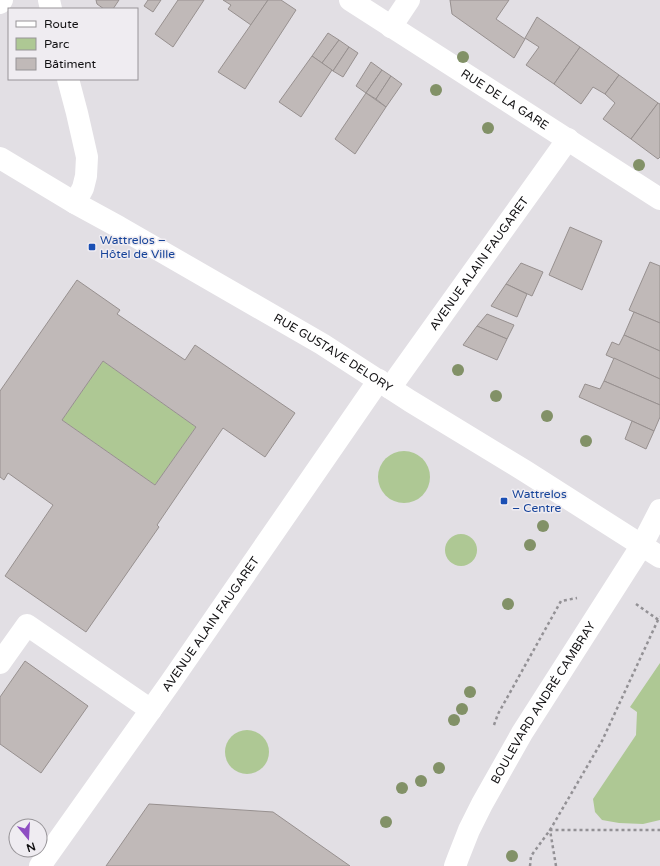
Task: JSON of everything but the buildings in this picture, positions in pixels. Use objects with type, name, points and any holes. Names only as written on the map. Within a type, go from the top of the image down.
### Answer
[{"type":"street","name":"RUE DE LA GARE","points":[[350,0],[660,199]]},
{"type":"street","points":[[391,27],[410,0]]},
{"type":"street","points":[[68,80],[87,157],[86,176],[83,188],[75,203]]},
{"type":"street","name":"AVENUE ALAIN FAUGARET","points":[[40,866],[384,384],[568,139]]},
{"type":"street","name":"RUE GUSTAVE DELORY","points":[[0,158],[75,203],[126,230],[322,344],[660,557]]},
{"type":"street","name":"BOULEVARD ANDRÉ CAMBRAY","points":[[455,866],[482,804],[522,734],[642,545],[660,510]]},
{"type":"street","points":[[0,663],[27,625],[151,710]]},
{"type":"path","points":[[530,866],[531,856],[550,830],[602,741],[659,619],[632,601]]},
{"type":"path","points":[[550,830],[660,830]]},
{"type":"path","points":[[550,830],[556,866]]},
{"type":"green space","points":[[103,361],[196,427],[155,485],[62,420]]},
{"type":"green space","points":[[399,451],[409,451],[423,458],[430,472],[430,482],[423,496],[409,503],[399,503],[389,499],[382,492],[378,482],[378,472],[382,462],[389,455]]},
{"type":"green space","points":[[458,534],[464,534],[473,538],[477,550],[473,562],[464,566],[458,566],[449,562],[445,553],[445,547],[449,538]]},
{"type":"green space","points":[[660,663],[660,820],[643,824],[619,823],[602,820],[595,812],[593,799],[636,735],[637,712],[630,707]]},
{"type":"green space","points":[[247,730],[259,734],[265,740],[269,752],[265,764],[259,770],[247,774],[235,770],[229,764],[225,752],[229,740],[235,734]]},
{"type":"place","name":"Wattrelos – Hôtel de Ville","points":[[92,247]]},
{"type":"place","name":"Wattrelos – Centre","points":[[504,501]]}]
